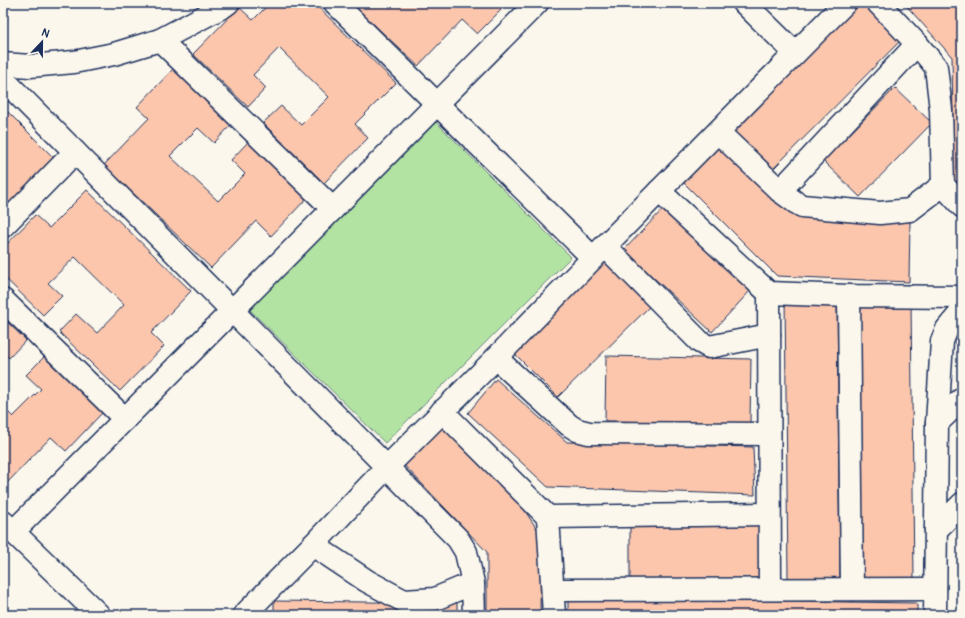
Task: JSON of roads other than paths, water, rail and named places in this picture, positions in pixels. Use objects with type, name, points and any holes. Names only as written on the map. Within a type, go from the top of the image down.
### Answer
[{"type":"street","points":[[3,64],[30,66],[74,62],[114,54],[160,40],[228,3]]},
{"type":"street","points":[[335,3],[437,104],[700,342],[709,347],[769,335]]},
{"type":"street","points":[[99,615],[8,527],[125,419],[537,3]]},
{"type":"street","points":[[744,3],[795,53]]},
{"type":"street","points":[[254,610],[387,467],[845,3]]},
{"type":"street","points":[[878,3],[917,44],[936,67],[941,110],[943,185],[962,206]]},
{"type":"street","points":[[160,40],[333,209]]},
{"type":"street","points":[[780,191],[917,44]]},
{"type":"street","points":[[3,79],[458,539],[466,552],[473,583],[474,615]]},
{"type":"street","points":[[718,132],[780,191],[802,206],[880,213],[910,210],[943,185]]},
{"type":"street","points":[[3,226],[75,152]]},
{"type":"street","points":[[659,191],[769,293],[848,296],[962,297]]},
{"type":"street","points":[[769,293],[770,589]]},
{"type":"street","points":[[848,296],[852,589]]},
{"type":"street","points":[[3,300],[125,419]]},
{"type":"street","points":[[935,615],[937,423],[942,341],[947,328],[962,311]]},
{"type":"street","points":[[496,358],[569,425],[577,430],[589,433],[769,434]]},
{"type":"street","points":[[937,423],[962,399]]},
{"type":"street","points":[[442,411],[548,517],[554,615]]},
{"type":"street","points":[[936,530],[962,504]]},
{"type":"street","points":[[548,517],[769,514]]},
{"type":"street","points":[[313,545],[367,582],[404,601],[435,598],[473,583]]},
{"type":"street","points":[[553,590],[935,589]]}]
